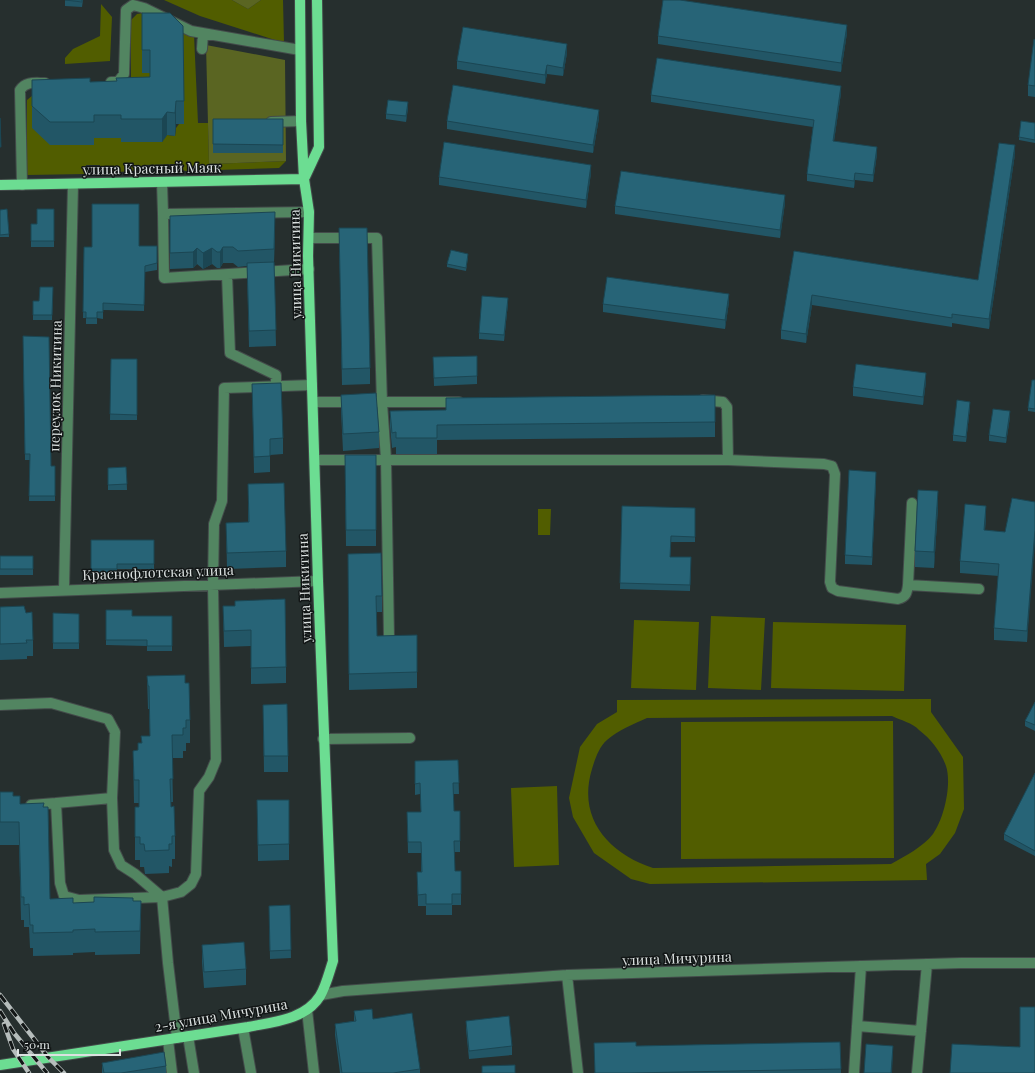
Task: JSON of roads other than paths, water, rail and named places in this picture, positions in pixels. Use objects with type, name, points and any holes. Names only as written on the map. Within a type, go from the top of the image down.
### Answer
[{"type":"main road","name":"улица Никитина","points":[[300,0],[301,121],[304,178],[309,212],[312,385],[323,739],[333,962],[321,995]]},
{"type":"main road","points":[[304,178],[319,147],[317,0]]},
{"type":"main road","name":"улица Красный Маяк","points":[[0,185],[304,178]]},
{"type":"main road","name":"2-я улица Мичурина","points":[[0,1065],[243,1028],[288,1018],[307,1010],[315,1004],[321,995]]},
{"type":"street","points":[[103,82],[118,82],[124,74],[126,10],[133,5],[144,8],[191,31],[300,50]]},
{"type":"street","points":[[202,49],[203,33]]},
{"type":"street","points":[[22,185],[20,90],[23,85],[28,83],[58,82]]},
{"type":"street","points":[[259,122],[301,121]]},
{"type":"street","points":[[162,182],[164,278],[309,269]]},
{"type":"street","name":"переулок Никитина","points":[[64,589],[73,184]]},
{"type":"street","points":[[163,214],[309,212]]},
{"type":"street","points":[[309,238],[377,238],[382,402],[386,459],[389,638]]},
{"type":"street","points":[[227,275],[230,353],[276,374],[276,386]]},
{"type":"street","points":[[56,803],[60,883],[64,896],[79,900],[162,897],[181,892],[190,884],[196,874],[200,791],[209,777],[216,760],[213,585],[214,524],[222,501],[224,388],[312,385]]},
{"type":"street","points":[[692,400],[715,400],[723,402],[727,407],[728,460]]},
{"type":"street","points":[[313,402],[472,402]]},
{"type":"street","points":[[315,460],[728,460],[824,464],[832,466],[835,474],[830,582],[832,588],[838,591],[898,599],[904,597],[907,592],[912,503]]},
{"type":"street","name":"Краснофлотская улица","points":[[0,593],[64,589],[318,581]]},
{"type":"street","points":[[908,584],[979,589]]},
{"type":"street","points":[[0,705],[51,703],[108,719],[115,732],[112,798],[114,850],[121,865],[135,874],[162,897],[173,1039],[172,1073]]},
{"type":"street","points":[[323,739],[410,738]]},
{"type":"street","points":[[24,805],[112,798]]},
{"type":"street","name":"улица Мичурина","points":[[321,995],[343,991],[567,975],[927,964],[1035,963]]},
{"type":"street","points":[[917,1073],[927,964]]},
{"type":"street","points":[[854,1073],[861,966]]},
{"type":"street","points":[[567,975],[578,1073]]},
{"type":"street","points":[[307,1010],[314,1073]]},
{"type":"street","points":[[857,1026],[921,1031]]},
{"type":"street","points":[[243,1028],[250,1073]]},
{"type":"street","points":[[188,1036],[194,1073]]},
{"type":"railway","points":[[0,995],[48,1057],[64,1073]]},
{"type":"railway","points":[[0,1011],[14,1033],[47,1073]]},
{"type":"railway","points":[[4,1024],[13,1049],[29,1073]]}]
